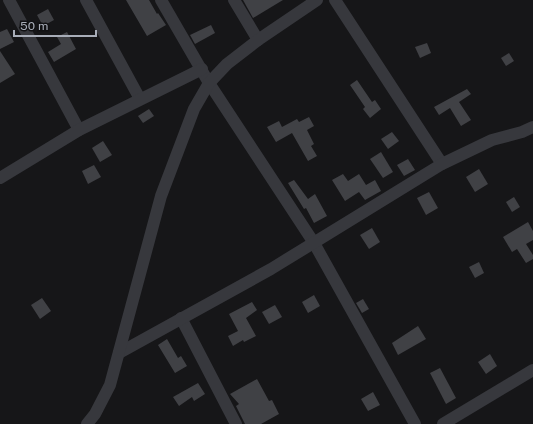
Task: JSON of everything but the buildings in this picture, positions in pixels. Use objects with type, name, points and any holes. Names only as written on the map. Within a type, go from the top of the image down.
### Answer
[{"type":"street","points":[[9,0],[79,130]]},
{"type":"street","points":[[86,0],[140,99]]},
{"type":"street","points":[[161,0],[209,83],[314,243],[415,424]]},
{"type":"street","points":[[234,0],[258,40]]},
{"type":"street","points":[[87,424],[95,414],[110,385],[161,196],[194,109],[209,83],[227,64],[258,40],[317,0]]},
{"type":"street","points":[[335,0],[442,164]]},
{"type":"street","points":[[0,178],[79,130],[202,69]]},
{"type":"street","points":[[119,352],[314,243],[442,164],[492,140],[522,132],[533,127]]},
{"type":"street","points":[[181,318],[236,424]]},
{"type":"street","points":[[443,424],[533,370]]}]
